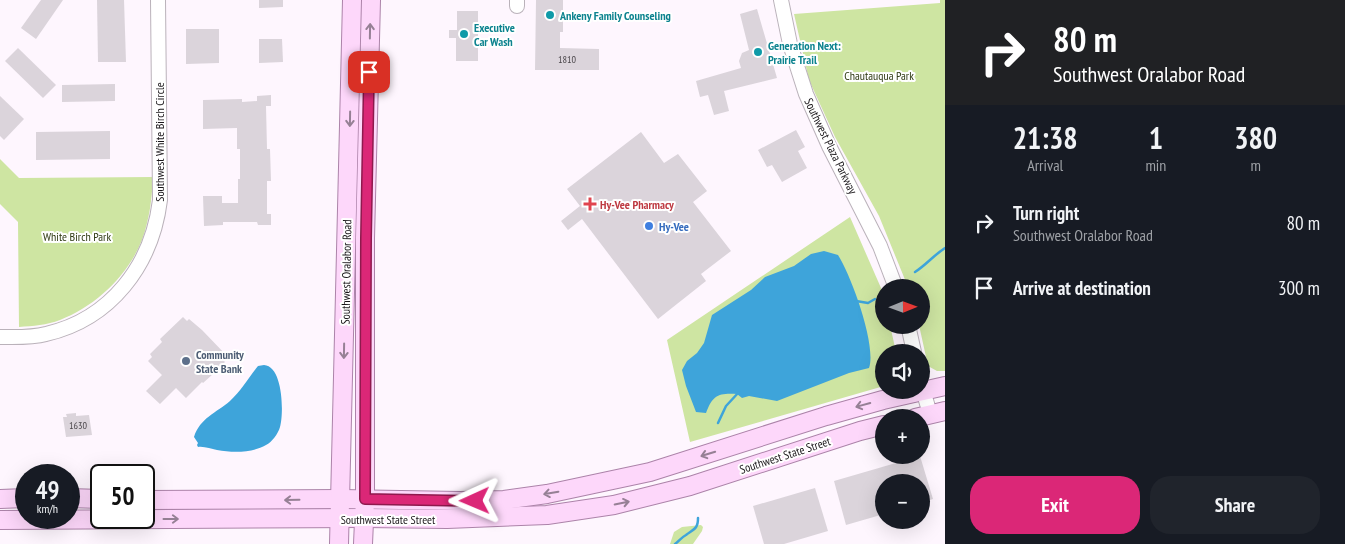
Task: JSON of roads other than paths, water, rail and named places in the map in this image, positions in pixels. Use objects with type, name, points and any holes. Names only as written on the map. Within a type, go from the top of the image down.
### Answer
[{"type":"main road","name":"Southwest Oralabor Road","points":[[339,544],[352,0]]},
{"type":"main road","name":"Southwest Oralabor Road","points":[[364,544],[366,238],[371,0]]},
{"type":"main road","name":"Southwest State Street","points":[[930,387],[945,386]]},
{"type":"main road","name":"Southwest State Street","points":[[155,500],[365,499],[438,502],[490,501],[571,490],[650,472],[882,399]]},
{"type":"main road","name":"Southwest State Street","points":[[0,520],[447,519],[530,517],[600,507],[690,486],[875,427]]},
{"type":"main road","points":[[0,499],[15,498]]},
{"type":"street","name":"Southwest White Birch Circle","points":[[0,337],[45,334],[84,321],[100,310],[120,291],[145,255],[156,224],[160,200],[158,0]]},
{"type":"street","name":"Southwest Plaza Parkway","points":[[781,0],[790,44],[809,101],[829,146],[880,246],[893,279]]},
{"type":"water","points":[[824,251],[838,255],[856,294],[869,344],[869,368],[849,373],[777,401],[749,396],[742,398],[737,394],[717,396],[711,402],[706,413],[696,412],[682,370],[687,361],[697,353],[704,343],[712,315],[751,290],[765,277],[794,266],[811,254]]},
{"type":"water","points":[[258,366],[270,367],[275,373],[281,391],[281,420],[279,430],[274,438],[261,448],[242,452],[198,447],[194,437],[204,420],[234,397]]},
{"type":"waterway","points":[[915,272],[945,248]]},
{"type":"waterway","points":[[856,301],[868,303],[875,299]]},
{"type":"waterway","points":[[718,423],[726,406],[739,392]]},
{"type":"waterway","points":[[675,544],[695,528],[698,518]]},
{"type":"place","name":"Ankeny Family Counseling","points":[[550,15]]},
{"type":"place","name":"Executive Car Wash","points":[[464,34]]},
{"type":"place","name":"Generation Next: Prairie Trail","points":[[758,52]]},
{"type":"place","name":"Hy-Vee Pharmacy","points":[[590,204]]},
{"type":"place","name":"Hy-Vee","points":[[649,226]]},
{"type":"place","name":"Community State Bank","points":[[186,361]]},
{"type":"park label","name":"Chautauqua Park","points":[[879,75]]},
{"type":"park label","name":"White Birch Park","points":[[77,236]]}]
